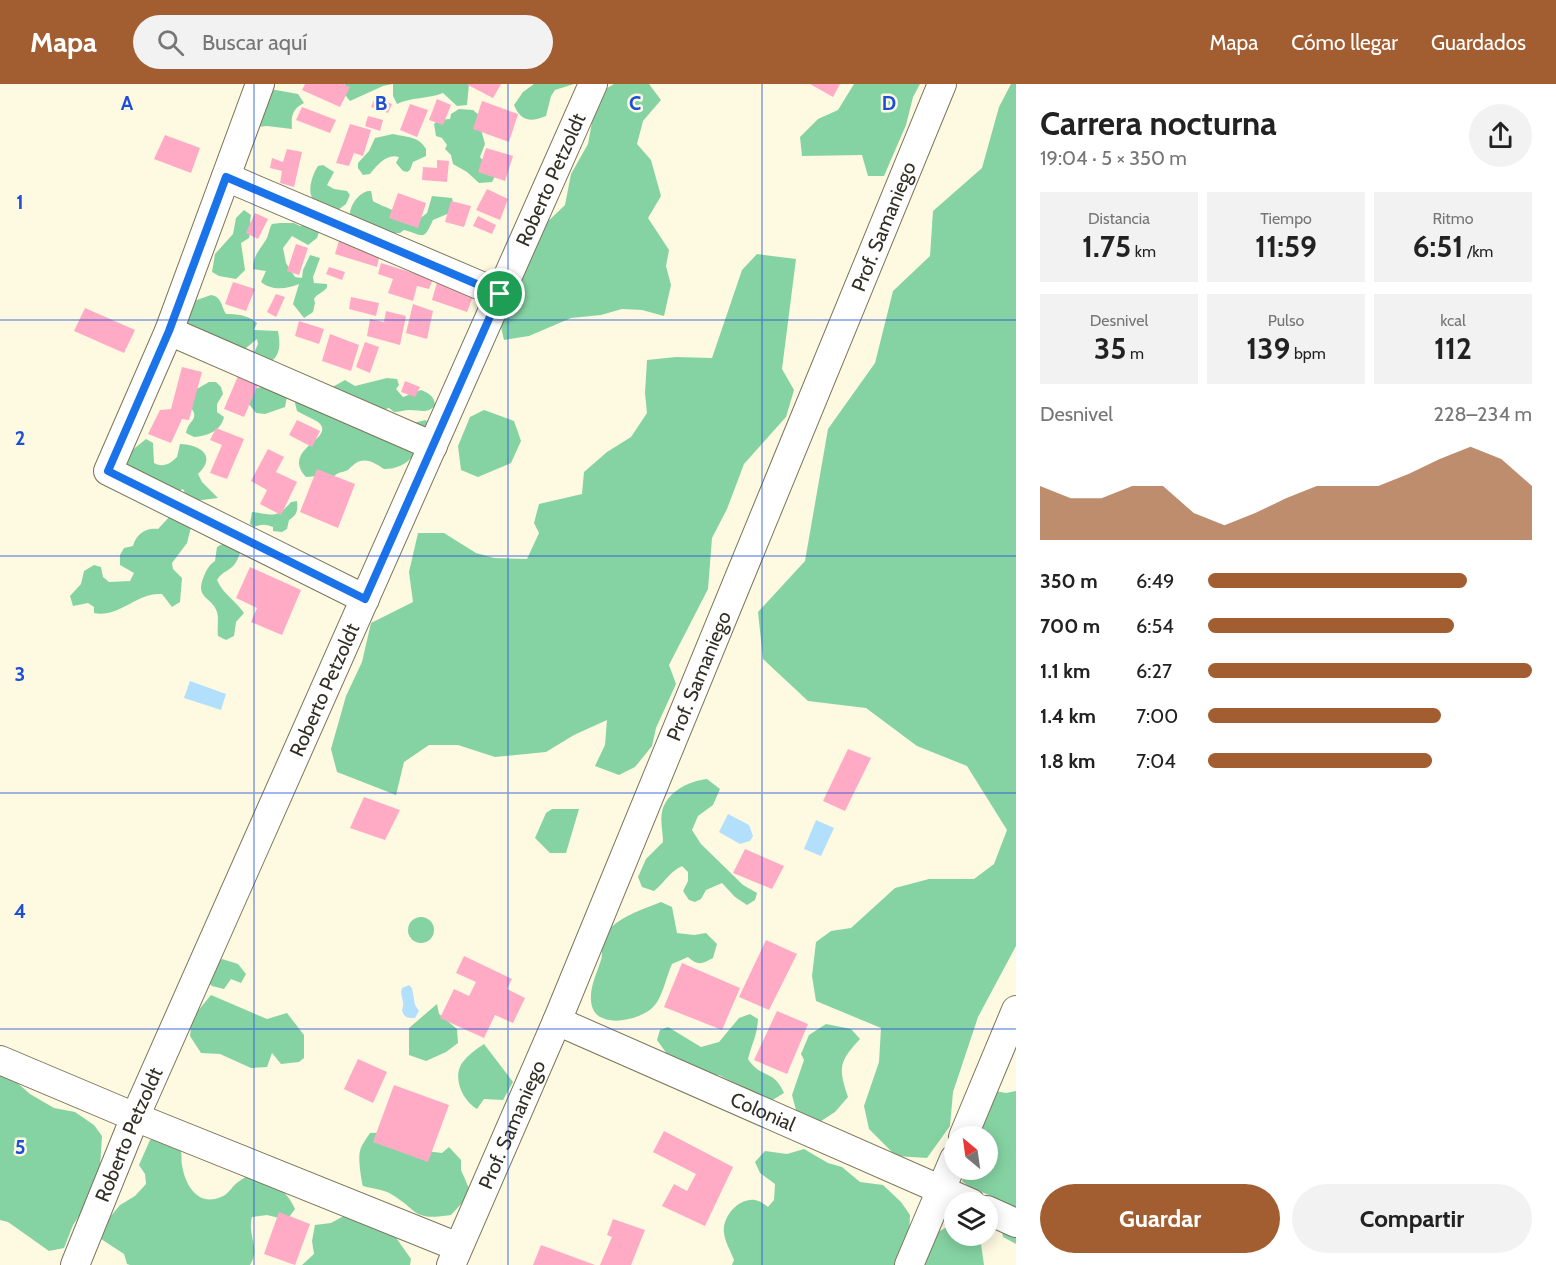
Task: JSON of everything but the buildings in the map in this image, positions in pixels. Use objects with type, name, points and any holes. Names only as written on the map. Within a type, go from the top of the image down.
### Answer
[{"type":"street","points":[[260,84],[169,331],[108,471],[365,599]]},
{"type":"street","name":"Roberto Petzoldt","points":[[75,1265],[135,1117],[593,84]]},
{"type":"street","name":"Prof. Samaniego","points":[[454,1256],[556,1021],[942,84]]},
{"type":"street","points":[[226,177],[500,294]]},
{"type":"street","points":[[169,331],[433,446]]},
{"type":"street","points":[[968,1126],[1016,1010]]},
{"type":"street","name":"Colonial","points":[[556,1021],[946,1192]]},
{"type":"street","points":[[0,1060],[454,1256]]},
{"type":"street","points":[[909,1265],[945,1180]]},
{"type":"street","points":[[998,1215],[1016,1224]]},
{"type":"green space","points":[[345,84],[393,84],[383,86],[350,101],[341,90]]},
{"type":"green space","points":[[393,84],[469,84],[467,105],[457,106],[443,93],[397,104],[393,96]]},
{"type":"green space","points":[[534,84],[574,84],[555,90],[551,96],[546,116],[531,120],[523,118],[514,105],[523,92]]},
{"type":"green space","points":[[614,84],[649,84],[661,100],[643,121],[637,144],[651,160],[661,196],[648,218],[669,250],[666,266],[671,285],[664,316],[642,310],[622,309],[601,315],[571,318],[529,336],[504,340],[499,318],[539,230],[565,205],[571,174],[588,144],[602,91]]},
{"type":"green space","points":[[854,84],[920,84],[913,97],[906,125],[884,176],[868,176],[862,155],[802,156],[800,137],[818,119],[838,110]]},
{"type":"green space","points":[[1011,84],[1016,84],[1016,946],[978,1017],[953,1092],[950,1126],[944,1126],[944,1134],[927,1158],[896,1156],[869,1129],[864,1106],[879,1062],[881,1028],[816,1001],[812,976],[816,942],[831,931],[851,928],[895,888],[929,879],[974,879],[994,864],[1007,830],[967,766],[917,746],[866,708],[808,701],[763,659],[758,612],[805,561],[828,429],[875,363],[893,291],[930,256],[933,211],[982,168],[999,107]]},
{"type":"green space","points":[[259,87],[298,94],[304,103],[293,113],[292,129],[267,126],[245,128]]},
{"type":"green space","points":[[459,109],[473,110],[480,116],[485,144],[480,157],[495,176],[492,182],[479,183],[467,172],[453,164],[451,155],[445,149],[447,145],[442,138],[436,136],[434,124],[438,120],[450,119],[451,114]]},
{"type":"green space","points":[[393,134],[420,142],[426,149],[426,156],[413,162],[407,172],[396,163],[399,157],[395,156],[383,161],[370,174],[363,175],[358,168],[358,163],[369,151],[375,138]]},
{"type":"green space","points":[[323,165],[334,172],[327,185],[334,189],[347,191],[350,195],[346,204],[338,210],[312,197],[310,188],[312,178],[318,166]]},
{"type":"green space","points":[[371,191],[373,201],[418,220],[427,213],[432,196],[452,198],[454,206],[452,212],[433,220],[425,234],[419,235],[404,230],[400,233],[393,233],[350,219],[350,210],[354,202]]},
{"type":"green space","points":[[244,210],[251,215],[249,238],[241,243],[245,270],[236,279],[219,276],[212,272],[215,254],[233,234],[236,218]]},
{"type":"green space","points":[[294,223],[300,226],[305,224],[315,227],[319,232],[317,238],[308,245],[292,236],[283,248],[286,263],[295,277],[302,278],[310,255],[320,258],[313,277],[314,283],[327,284],[327,287],[314,299],[313,312],[304,318],[293,304],[299,284],[285,288],[270,287],[261,282],[266,271],[253,269],[256,256],[272,224]]},
{"type":"green space","points":[[757,254],[796,259],[782,369],[794,390],[786,417],[744,464],[727,509],[712,538],[708,589],[669,665],[676,684],[656,728],[652,746],[635,767],[619,775],[595,766],[605,745],[607,720],[574,735],[546,752],[495,757],[458,745],[429,745],[404,762],[396,795],[337,772],[331,749],[346,696],[362,662],[371,623],[413,602],[409,572],[418,533],[444,533],[476,553],[494,558],[527,559],[539,533],[534,523],[539,504],[582,494],[584,472],[607,452],[631,437],[647,413],[645,393],[647,360],[676,357],[712,358],[742,270]]},
{"type":"green space","points":[[211,295],[219,300],[226,314],[250,318],[257,323],[254,330],[278,331],[279,348],[272,361],[254,353],[258,344],[257,339],[246,348],[234,351],[179,327],[194,301]]},
{"type":"green space","points":[[387,378],[397,379],[399,385],[396,389],[403,397],[421,390],[434,400],[435,406],[426,411],[394,412],[389,408],[378,412],[408,424],[426,420],[430,429],[412,457],[400,466],[384,469],[370,462],[360,461],[331,480],[317,476],[306,477],[300,467],[300,459],[304,451],[321,434],[322,428],[318,422],[297,411],[295,403],[297,392],[329,389],[345,380],[355,386]]},
{"type":"green space","points":[[209,382],[216,382],[221,387],[223,394],[217,404],[217,412],[224,417],[220,426],[213,432],[194,437],[186,433],[194,416],[188,404],[195,390]]},
{"type":"green space","points":[[265,383],[288,392],[285,407],[265,414],[256,413],[245,399],[249,390],[262,387]]},
{"type":"green space","points":[[484,410],[514,421],[521,441],[511,463],[478,477],[461,470],[458,446],[470,417]]},
{"type":"green space","points":[[146,439],[153,443],[154,463],[160,465],[169,463],[177,457],[180,444],[200,449],[206,457],[206,462],[198,474],[202,482],[218,498],[194,501],[188,499],[183,489],[177,492],[131,483],[124,457]]},
{"type":"green space","points":[[297,501],[296,512],[289,520],[287,529],[282,532],[273,531],[273,527],[268,525],[254,527],[250,524],[252,512],[277,514],[291,502]]},
{"type":"green space","points":[[171,515],[191,527],[187,543],[172,563],[173,569],[182,578],[180,602],[172,607],[162,594],[153,594],[103,614],[94,613],[94,607],[88,603],[73,606],[70,596],[81,584],[84,571],[94,565],[101,567],[103,577],[109,582],[130,581],[134,573],[120,565],[120,555],[124,548],[133,546],[136,538],[142,532],[158,529]]},
{"type":"green space","points":[[229,540],[243,545],[234,565],[217,580],[244,613],[236,622],[234,636],[226,640],[218,636],[217,612],[202,593],[201,583],[206,571],[215,561],[217,547]]},
{"type":"green space","points":[[707,779],[720,789],[713,805],[698,816],[692,830],[701,844],[743,885],[757,893],[755,900],[747,905],[735,897],[722,883],[706,890],[701,899],[695,902],[689,900],[683,891],[688,881],[688,872],[682,866],[654,891],[642,887],[638,877],[646,859],[663,842],[661,816],[668,799],[686,785]]},
{"type":"green space","points":[[552,809],[579,809],[566,853],[550,853],[535,838],[546,813]]},
{"type":"green space","points":[[661,902],[672,907],[677,933],[694,935],[706,933],[717,944],[713,958],[700,963],[688,957],[672,964],[658,1000],[644,1014],[615,1021],[599,1016],[593,1010],[591,995],[602,957],[603,937],[616,923]]},
{"type":"green space","points":[[421,917],[430,921],[434,930],[430,939],[421,943],[412,939],[408,930],[412,921]]},
{"type":"green space","points":[[222,959],[238,964],[246,974],[241,983],[231,979],[224,989],[212,986],[206,980],[208,972]]},
{"type":"green space","points":[[211,995],[267,1019],[287,1013],[304,1035],[304,1058],[299,1062],[281,1064],[272,1053],[267,1067],[251,1068],[220,1054],[201,1053],[190,1036],[192,1018]]},
{"type":"green space","points":[[437,1004],[439,1014],[457,1029],[458,1043],[446,1052],[426,1061],[409,1055],[409,1028]]},
{"type":"green space","points":[[750,1014],[758,1019],[748,1059],[758,1069],[776,1080],[784,1093],[771,1101],[719,1075],[700,1074],[667,1054],[657,1040],[660,1030],[668,1027],[701,1047],[719,1042],[739,1018]]},
{"type":"green space","points":[[826,1024],[851,1029],[860,1039],[842,1065],[848,1097],[835,1112],[815,1125],[797,1114],[792,1095],[804,1060],[801,1054],[809,1035]]},
{"type":"green space","points":[[484,1044],[513,1082],[503,1100],[484,1099],[477,1109],[463,1095],[458,1075],[464,1060]]},
{"type":"green space","points":[[0,1075],[14,1080],[30,1094],[54,1108],[75,1112],[94,1125],[102,1136],[100,1167],[86,1206],[73,1225],[64,1248],[49,1251],[8,1222],[0,1220]]},
{"type":"green space","points":[[995,1091],[1006,1093],[1016,1091],[1016,1244],[1003,1237],[1001,1226],[1007,1205],[998,1199],[998,1192],[982,1192],[962,1181],[998,1180],[998,1126],[980,1126]]},
{"type":"green space","points":[[395,1132],[418,1150],[442,1153],[449,1147],[461,1160],[461,1170],[471,1193],[451,1215],[429,1217],[422,1215],[391,1194],[363,1186],[359,1158],[363,1144],[370,1133]]},
{"type":"green space","points":[[166,1134],[180,1148],[186,1180],[199,1197],[213,1199],[221,1197],[250,1174],[277,1187],[291,1202],[295,1209],[287,1220],[267,1215],[252,1217],[254,1253],[250,1265],[130,1265],[127,1264],[124,1254],[95,1235],[120,1205],[135,1196],[146,1184],[145,1174],[139,1165],[150,1140]]},
{"type":"green space","points":[[804,1149],[828,1163],[842,1167],[860,1182],[883,1185],[901,1202],[910,1215],[909,1237],[898,1265],[732,1265],[734,1260],[724,1233],[728,1215],[737,1205],[749,1200],[755,1200],[768,1207],[774,1200],[775,1184],[760,1173],[755,1162],[765,1151],[787,1154]]},
{"type":"green space","points":[[342,1217],[356,1217],[392,1232],[411,1259],[410,1265],[302,1265],[314,1254],[312,1241],[315,1225],[331,1223]]},
{"type":"green space","points":[[944,1229],[944,1246],[981,1246],[984,1265],[921,1265],[933,1235]]},
{"type":"water","points":[[190,681],[226,694],[221,710],[184,698]]},
{"type":"water","points":[[728,814],[749,825],[753,836],[750,841],[740,844],[719,832]]},
{"type":"water","points":[[816,820],[834,828],[821,856],[804,849]]},
{"type":"water","points":[[409,985],[419,1011],[415,1018],[407,1017],[402,1010],[402,988]]},
{"type":"route","points":[[226,177],[500,294],[365,599],[108,471],[169,331],[226,177]]}]
